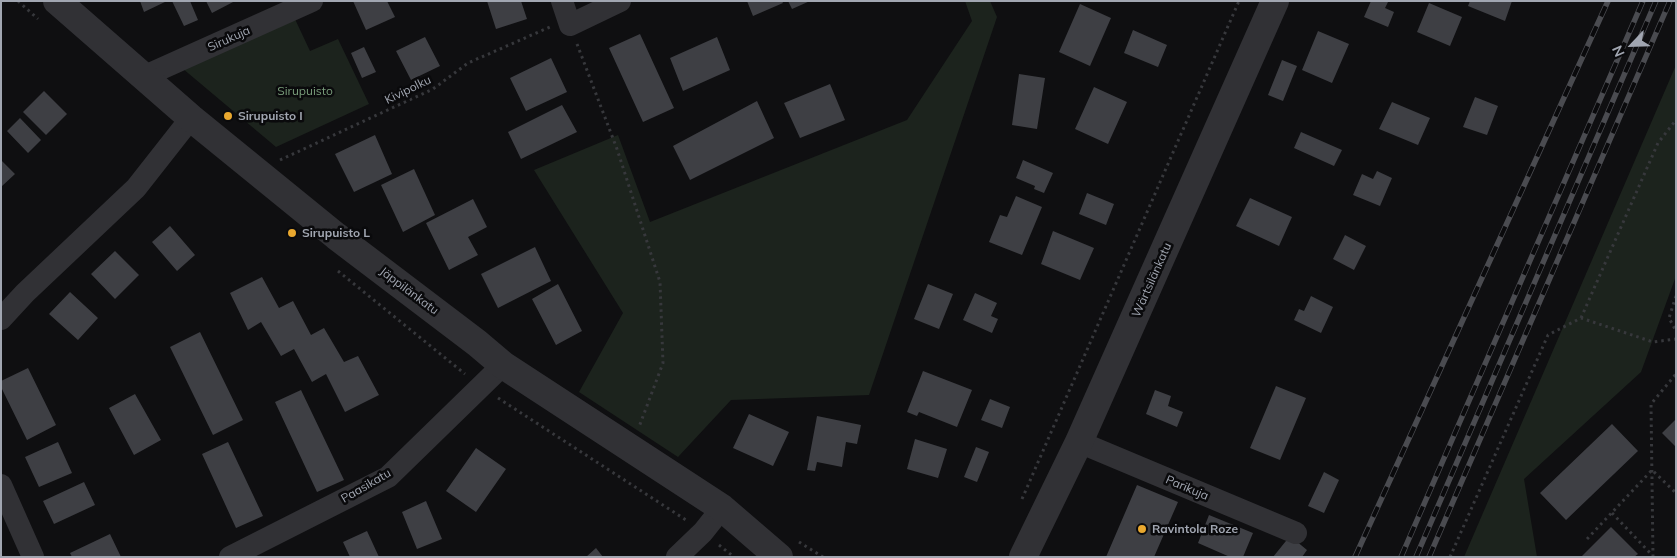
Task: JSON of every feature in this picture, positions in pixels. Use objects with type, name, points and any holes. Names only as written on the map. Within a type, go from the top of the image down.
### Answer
[{"type":"street","name":"Jäppilänkatu","points":[[57,1],[191,118],[336,236],[477,343],[503,365],[722,508],[779,557]]},
{"type":"street","name":"Sirukuja","points":[[145,76],[312,1]]},
{"type":"street","points":[[562,1],[570,25],[620,1]]},
{"type":"street","name":"Wärtsilänkatu","points":[[1023,557],[1079,442],[1275,1]]},
{"type":"street","points":[[1,319],[25,293],[136,188],[191,118]]},
{"type":"street","name":"Paasikatu","points":[[230,557],[388,476],[503,365]]},
{"type":"street","name":"Parikuja","points":[[1079,442],[1296,533]]},
{"type":"street","points":[[1,485],[33,557]]},
{"type":"street","points":[[677,557],[704,532],[722,508]]},
{"type":"path","points":[[1021,502],[1239,1]]},
{"type":"path","name":"Kivipolku","points":[[280,160],[433,89],[468,64],[559,24],[570,25]]},
{"type":"path","points":[[570,25],[617,149],[660,282],[663,363],[631,449]]},
{"type":"path","points":[[1450,557],[1548,335],[1581,318],[1658,143],[1676,120]]},
{"type":"path","points":[[1676,296],[1669,318],[1676,331]]},
{"type":"path","points":[[1581,318],[1653,342],[1676,339]]},
{"type":"path","points":[[1653,556],[1650,404],[1676,374]]},
{"type":"path","points":[[1652,470],[1676,493]]},
{"type":"path","points":[[1587,539],[1652,470]]},
{"type":"path","points":[[1612,513],[1653,556]]},
{"type":"green space","points":[[965,1],[990,1],[997,17],[869,395],[731,400],[678,457],[579,392],[623,313],[534,170],[618,135],[650,222],[907,120],[972,21]]},
{"type":"green space","name":"Sirupuisto","points":[[294,17],[310,51],[338,39],[369,104],[276,147],[182,68]]},
{"type":"green space","points":[[1676,65],[1676,276],[1641,372],[1524,479],[1537,557],[1464,557]]},
{"type":"building","points":[[140,1],[167,1],[144,12]]},
{"type":"building","points":[[172,1],[190,1],[198,20],[184,26]]},
{"type":"building","points":[[206,1],[235,1],[212,13]]},
{"type":"building","points":[[353,1],[387,1],[395,17],[366,30]]},
{"type":"building","points":[[487,1],[521,1],[527,19],[496,29]]},
{"type":"building","points":[[747,1],[782,1],[783,3],[753,16]]},
{"type":"building","points":[[788,1],[810,1],[792,9]]},
{"type":"building","points":[[1371,1],[1388,2],[1385,8],[1394,12],[1388,27],[1364,17]]},
{"type":"building","points":[[1470,1],[1512,1],[1505,21],[1468,6]]},
{"type":"building","points":[[1429,3],[1462,17],[1450,46],[1417,32]]},
{"type":"building","points":[[1080,4],[1111,18],[1090,66],[1059,52]]},
{"type":"building","points":[[1133,30],[1167,45],[1158,67],[1124,53]]},
{"type":"building","points":[[1318,31],[1349,44],[1332,83],[1302,70]]},
{"type":"building","points":[[640,34],[674,108],[643,122],[609,48]]},
{"type":"building","points":[[425,37],[440,66],[411,80],[396,51]]},
{"type":"building","points":[[717,37],[730,70],[683,91],[670,58]]},
{"type":"building","points":[[364,47],[376,72],[362,78],[351,53]]},
{"type":"building","points":[[551,58],[567,92],[526,111],[510,78]]},
{"type":"building","points":[[1282,60],[1297,66],[1283,101],[1268,95]]},
{"type":"building","points":[[1019,74],[1045,78],[1037,129],[1012,125]]},
{"type":"building","points":[[830,84],[845,120],[800,138],[784,103]]},
{"type":"building","points":[[1094,87],[1127,102],[1108,144],[1075,129]]},
{"type":"building","points":[[44,91],[67,114],[46,135],[23,112]]},
{"type":"building","points":[[1475,97],[1498,106],[1487,135],[1463,127]]},
{"type":"building","points":[[757,101],[774,138],[690,180],[673,146]]},
{"type":"building","points":[[1392,102],[1430,118],[1418,145],[1379,129]]},
{"type":"building","points":[[562,105],[577,132],[521,159],[508,132]]},
{"type":"building","points":[[20,118],[41,140],[28,153],[7,131]]},
{"type":"building","points":[[1301,132],[1342,150],[1334,166],[1294,148]]},
{"type":"building","points":[[375,135],[392,174],[354,192],[335,154]]},
{"type":"building","points":[[1,160],[15,174],[1,187]]},
{"type":"building","points":[[1023,160],[1053,173],[1044,193],[1034,189],[1035,186],[1016,178]]},
{"type":"building","points":[[414,169],[435,215],[403,232],[381,185]]},
{"type":"building","points":[[1377,171],[1392,178],[1380,206],[1353,195],[1362,174],[1373,179]]},
{"type":"building","points":[[1087,193],[1114,204],[1106,225],[1079,214]]},
{"type":"building","points":[[1016,196],[1042,207],[1022,255],[989,242],[1000,215],[1007,217]]},
{"type":"building","points":[[1250,198],[1292,217],[1279,246],[1236,226]]},
{"type":"building","points":[[473,199],[487,227],[468,237],[478,255],[449,270],[426,223]]},
{"type":"building","points":[[170,226],[195,255],[177,271],[152,242]]},
{"type":"building","points":[[1053,231],[1094,248],[1080,280],[1041,264]]},
{"type":"building","points":[[1345,235],[1366,246],[1354,270],[1333,259]]},
{"type":"building","points":[[535,247],[551,281],[498,308],[481,274]]},
{"type":"building","points":[[115,251],[139,275],[115,299],[91,274]]},
{"type":"building","points":[[262,277],[279,308],[293,301],[311,335],[324,328],[344,362],[358,356],[379,395],[345,412],[326,374],[312,382],[294,349],[281,356],[261,322],[248,330],[230,293]]},
{"type":"building","points":[[558,284],[582,331],[556,345],[532,299]]},
{"type":"building","points":[[928,284],[953,294],[939,329],[914,319]]},
{"type":"building","points":[[70,292],[98,318],[78,340],[49,314]]},
{"type":"building","points":[[975,293],[997,303],[991,316],[998,319],[992,333],[963,320]]},
{"type":"building","points":[[1311,296],[1333,307],[1321,333],[1294,320],[1299,309],[1304,311]]},
{"type":"building","points":[[200,332],[243,420],[213,435],[170,347]]},
{"type":"building","points":[[28,368],[56,425],[27,440],[1,387],[1,381]]},
{"type":"building","points":[[923,371],[972,390],[957,427],[919,412],[917,416],[907,412]]},
{"type":"building","points":[[1276,386],[1306,398],[1280,460],[1250,448]]},
{"type":"building","points":[[301,390],[344,480],[317,492],[275,402]]},
{"type":"building","points":[[1155,390],[1171,396],[1168,406],[1183,412],[1177,427],[1146,414]]},
{"type":"building","points":[[135,394],[161,440],[134,455],[109,408]]},
{"type":"building","points":[[990,399],[1010,407],[1002,428],[981,420]]},
{"type":"building","points":[[749,414],[789,432],[773,466],[733,448]]},
{"type":"building","points":[[817,416],[861,425],[857,444],[846,442],[842,467],[817,462],[815,471],[807,470]]},
{"type":"building","points":[[1676,419],[1676,447],[1662,433]]},
{"type":"building","points":[[1612,424],[1638,451],[1566,520],[1540,493]]},
{"type":"building","points":[[915,439],[947,449],[938,478],[907,469]]},
{"type":"building","points":[[58,442],[72,473],[39,487],[25,457]]},
{"type":"building","points":[[228,442],[263,516],[236,528],[202,454]]},
{"type":"building","points":[[976,447],[989,452],[977,482],[964,477]]},
{"type":"building","points":[[476,448],[506,469],[476,512],[446,491]]},
{"type":"building","points":[[1324,472],[1339,480],[1324,513],[1308,506]]},
{"type":"building","points":[[84,482],[95,505],[54,524],[43,501]]},
{"type":"building","name":"Ravintola Roze","points":[[1137,485],[1178,502],[1154,557],[1106,557]]},
{"type":"building","points":[[426,501],[442,539],[417,549],[402,512]]},
{"type":"building","points":[[1209,515],[1253,533],[1243,557],[1230,557],[1198,543]]},
{"type":"building","points":[[1611,527],[1638,554],[1634,557],[1581,557]]},
{"type":"building","points":[[367,531],[379,557],[350,557],[343,542]]},
{"type":"building","points":[[110,534],[121,557],[72,557],[70,553]]},
{"type":"building","points":[[1290,536],[1307,550],[1302,557],[1273,557]]},
{"type":"building","points":[[596,548],[603,557],[586,557]]},
{"type":"railway","points":[[1355,557],[1608,1]]},
{"type":"railway","points":[[1401,557],[1643,1]]},
{"type":"railway","points":[[1416,557],[1656,1]]},
{"type":"railway","points":[[1429,557],[1670,1]]},
{"type":"place","name":"Sirupuisto I","points":[[228,116]]},
{"type":"place","name":"Sirupuisto L","points":[[292,233]]},
{"type":"place","name":"Ravintola Roze","points":[[1142,529]]}]
